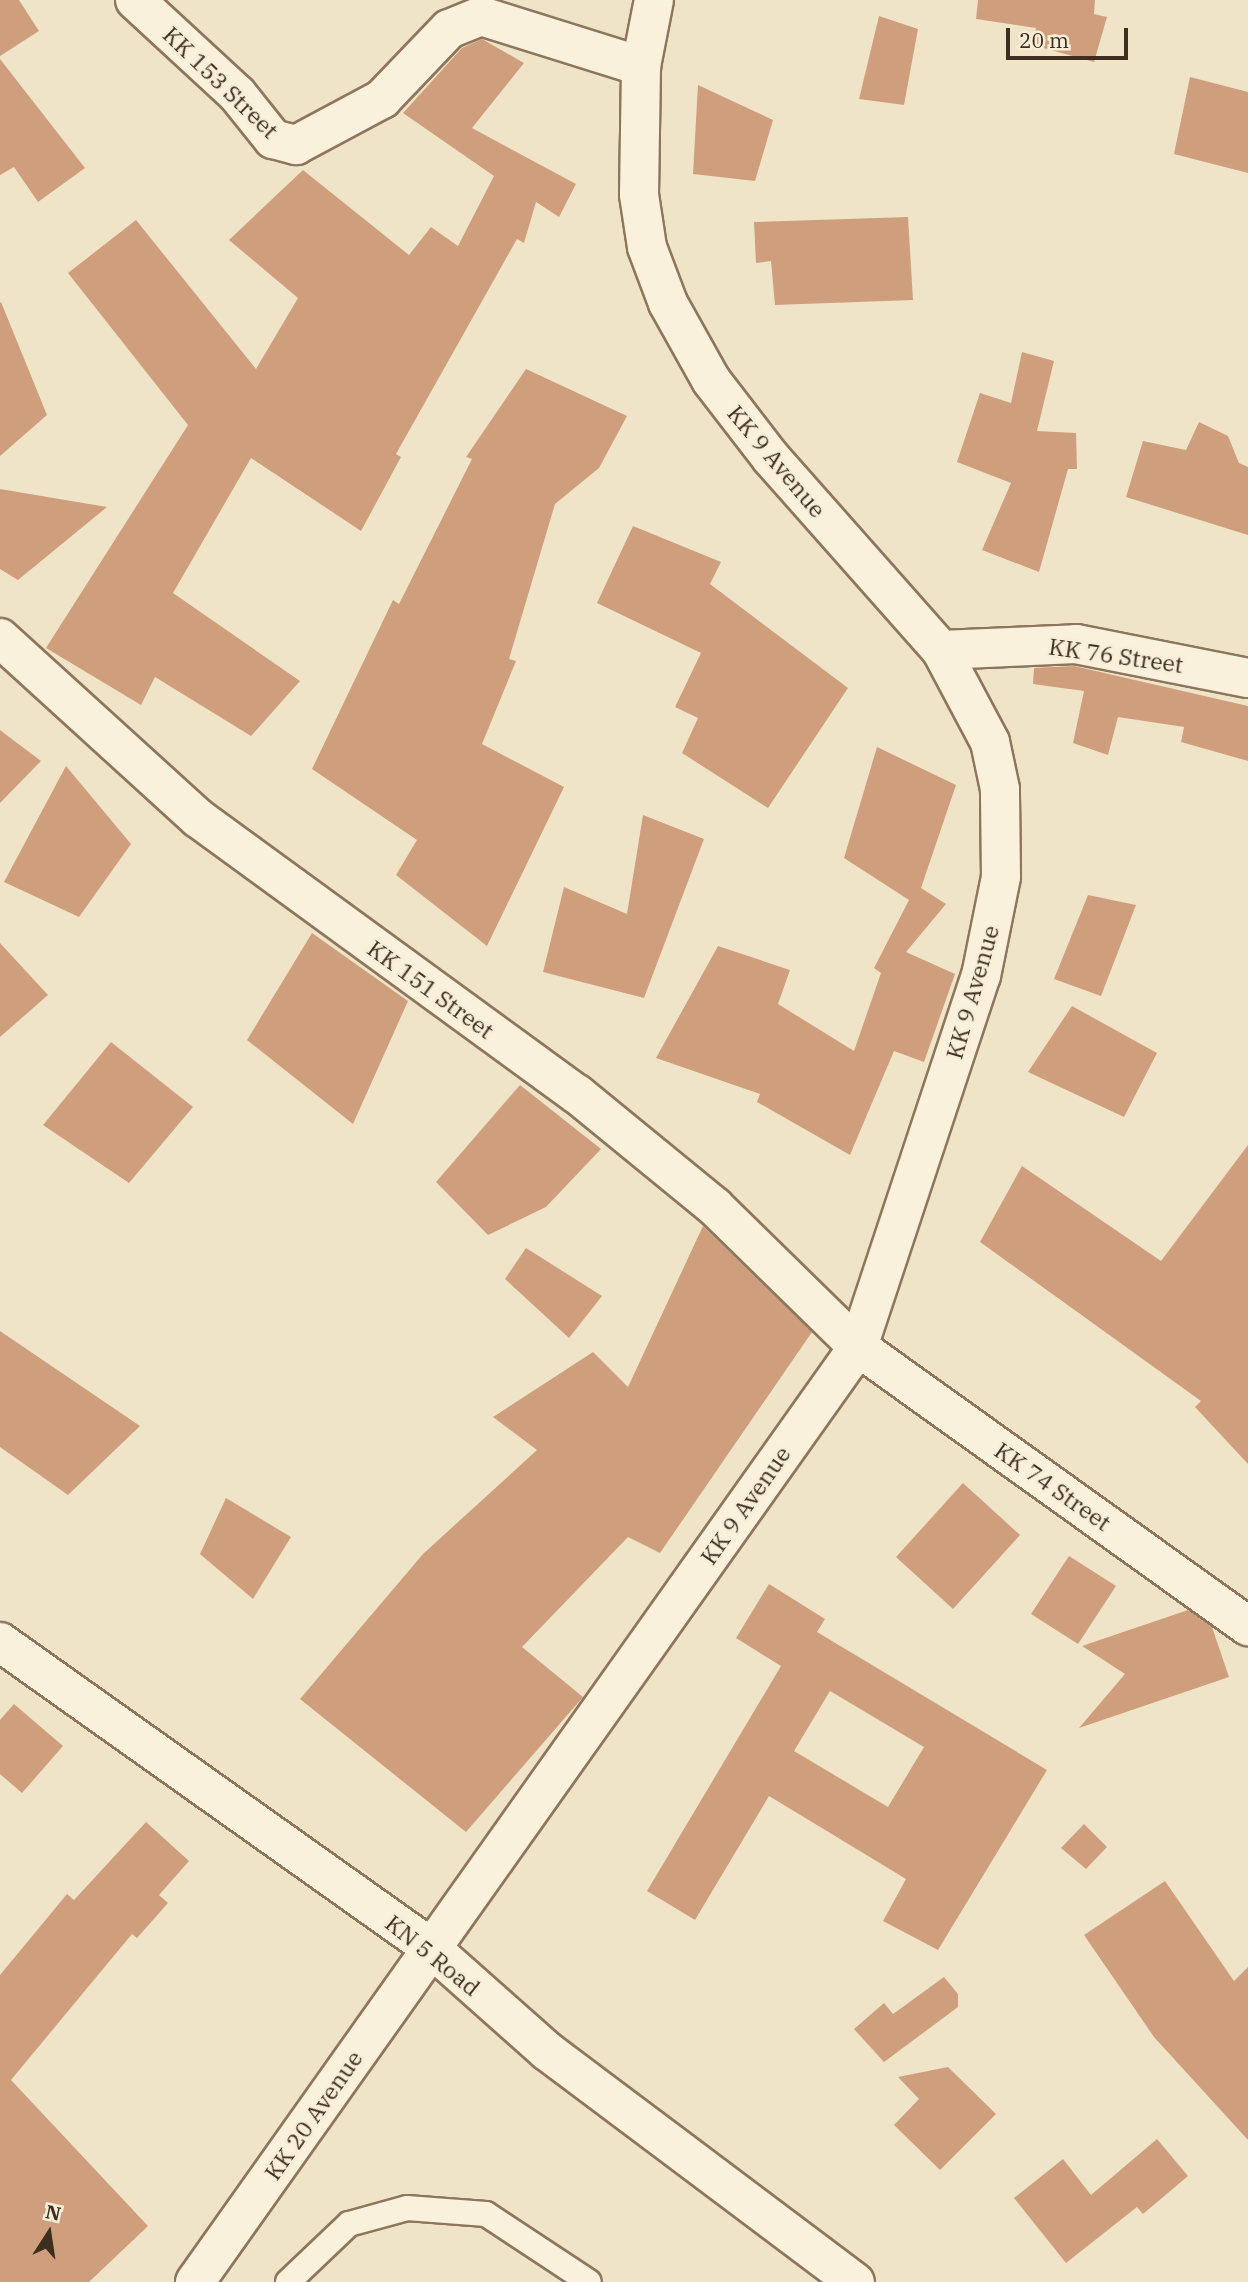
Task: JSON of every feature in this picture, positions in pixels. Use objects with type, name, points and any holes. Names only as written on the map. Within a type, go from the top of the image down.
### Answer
[{"type":"main road","name":"KK 153 Street","points":[[135,0],[237,94],[273,139],[296,145],[382,99],[449,29],[481,16],[641,66]]},
{"type":"main road","name":"KK 9 Avenue","points":[[430,1948],[858,1347],[981,976],[1001,877],[1000,789],[989,742],[941,650],[771,458],[711,380],[668,303],[647,247],[639,195],[641,66],[654,0]]},
{"type":"main road","name":"KK 151 Street","points":[[0,638],[198,818],[577,1094],[715,1208],[858,1347]]},
{"type":"main road","name":"KK 76 Street","points":[[941,650],[1076,645],[1248,678]]},
{"type":"main road","name":"KK 74 Street","points":[[858,1347],[1248,1626]]},
{"type":"main road","name":"KN 5 Road","points":[[0,1642],[430,1948],[547,2051],[855,2282]]},
{"type":"main road","name":"KK 20 Avenue","points":[[195,2282],[430,1948]]},
{"type":"lane","points":[[288,2282],[349,2224],[407,2208],[486,2214],[589,2282]]},
{"type":"building","points":[[0,0],[19,0],[39,31],[0,56]]},
{"type":"building","points":[[978,0],[1095,0],[1094,14],[1107,17],[1094,62],[1033,45],[1036,28],[976,19]]},
{"type":"building","points":[[879,16],[918,29],[904,105],[859,99]]},
{"type":"building","points":[[482,39],[524,63],[472,128],[576,184],[559,217],[536,202],[524,243],[517,239],[396,454],[401,457],[361,531],[251,458],[173,593],[300,681],[251,736],[155,677],[141,705],[46,648],[188,425],[68,273],[136,220],[256,369],[298,298],[229,240],[303,170],[409,255],[431,227],[458,246],[494,176],[403,113],[462,48]]},
{"type":"building","points":[[0,59],[85,168],[38,202],[14,167],[0,175]]},
{"type":"building","points":[[1190,77],[1248,92],[1248,173],[1174,154]]},
{"type":"building","points":[[698,85],[773,120],[755,181],[693,174]]},
{"type":"building","points":[[908,217],[913,300],[775,305],[771,261],[756,263],[754,222]]},
{"type":"building","points":[[0,303],[47,415],[0,456]]},
{"type":"building","points":[[1022,352],[1054,361],[1037,431],[1076,433],[1077,469],[1068,469],[1039,572],[982,550],[1011,483],[957,462],[980,393],[1011,403]]},
{"type":"building","points":[[526,369],[627,416],[599,468],[555,504],[509,659],[516,661],[482,744],[564,787],[487,946],[396,875],[417,840],[312,769],[393,600],[399,604],[472,459],[466,457]]},
{"type":"building","points":[[1199,422],[1228,436],[1239,463],[1248,467],[1248,535],[1126,497],[1143,441],[1186,450]]},
{"type":"building","points":[[0,489],[107,507],[18,580],[0,569]]},
{"type":"building","points":[[633,526],[721,562],[710,584],[848,688],[768,808],[682,753],[698,718],[675,707],[701,653],[597,603]]},
{"type":"building","points":[[1074,666],[1248,706],[1248,761],[1181,742],[1184,727],[1118,717],[1108,755],[1073,743],[1084,691],[1033,684],[1034,668]]},
{"type":"building","points":[[0,730],[41,761],[0,803]]},
{"type":"building","points":[[877,747],[956,785],[921,888],[946,904],[906,952],[955,974],[924,1062],[894,1051],[850,1155],[757,1102],[760,1094],[656,1058],[718,946],[790,970],[778,1004],[854,1051],[881,973],[874,968],[909,900],[844,858]]},
{"type":"building","points":[[66,766],[131,844],[79,917],[4,882]]},
{"type":"building","points":[[643,815],[704,839],[644,998],[543,972],[564,887],[627,914]]},
{"type":"building","points":[[1088,895],[1136,905],[1101,996],[1054,979]]},
{"type":"building","points":[[312,933],[408,1001],[353,1124],[247,1040]]},
{"type":"building","points":[[0,943],[48,995],[0,1037]]},
{"type":"building","points":[[1072,1006],[1157,1053],[1124,1117],[1028,1072]]},
{"type":"building","points":[[111,1042],[193,1107],[129,1183],[43,1125]]},
{"type":"building","points":[[520,1085],[601,1149],[546,1207],[488,1235],[436,1182]]},
{"type":"building","points":[[1248,1145],[1248,1464],[1195,1407],[1201,1401],[980,1242],[1022,1166],[1161,1261]]},
{"type":"building","points":[[703,1226],[812,1332],[660,1553],[628,1537],[522,1647],[583,1697],[466,1832],[300,1699],[423,1554],[537,1450],[493,1417],[593,1352],[628,1387]]},
{"type":"building","points":[[526,1248],[602,1296],[569,1338],[505,1279]]},
{"type":"building","points":[[0,1331],[140,1426],[68,1495],[0,1447]]},
{"type":"building","points":[[963,1483],[1020,1535],[953,1609],[896,1557]]},
{"type":"building","points":[[226,1498],[291,1537],[253,1599],[200,1554]]},
{"type":"building","points":[[1069,1556],[1116,1586],[1078,1644],[1031,1614]]},
{"type":"building","points":[[769,1584],[825,1619],[817,1632],[1047,1770],[938,1950],[883,1921],[906,1879],[769,1796],[695,1920],[647,1891],[781,1666],[736,1638]],"holes":[[[830,1691],[924,1747],[888,1807],[794,1751]]]},
{"type":"building","points":[[1188,1610],[1212,1627],[1229,1677],[1079,1728],[1125,1674],[1082,1646]]},
{"type":"building","points":[[14,1704],[63,1746],[22,1793],[0,1774],[0,1720]]},
{"type":"building","points":[[146,1822],[189,1861],[159,1895],[168,1903],[137,1938],[132,1934],[11,2080],[148,2226],[89,2282],[0,2282],[0,1975],[67,1894],[74,1900]]},
{"type":"building","points":[[1084,1824],[1107,1847],[1086,1869],[1061,1848]]},
{"type":"building","points":[[1165,1881],[1234,1981],[1248,1967],[1248,2140],[1154,2037],[1084,1935]]},
{"type":"building","points":[[944,1977],[958,1994],[958,2007],[884,2062],[854,2029],[884,2003],[893,2014]]},
{"type":"building","points":[[948,2067],[996,2114],[940,2170],[894,2125],[919,2099],[898,2077]]},
{"type":"building","points":[[1157,2139],[1188,2176],[1143,2214],[1137,2207],[1066,2263],[1014,2198],[1063,2159],[1091,2195]]}]
